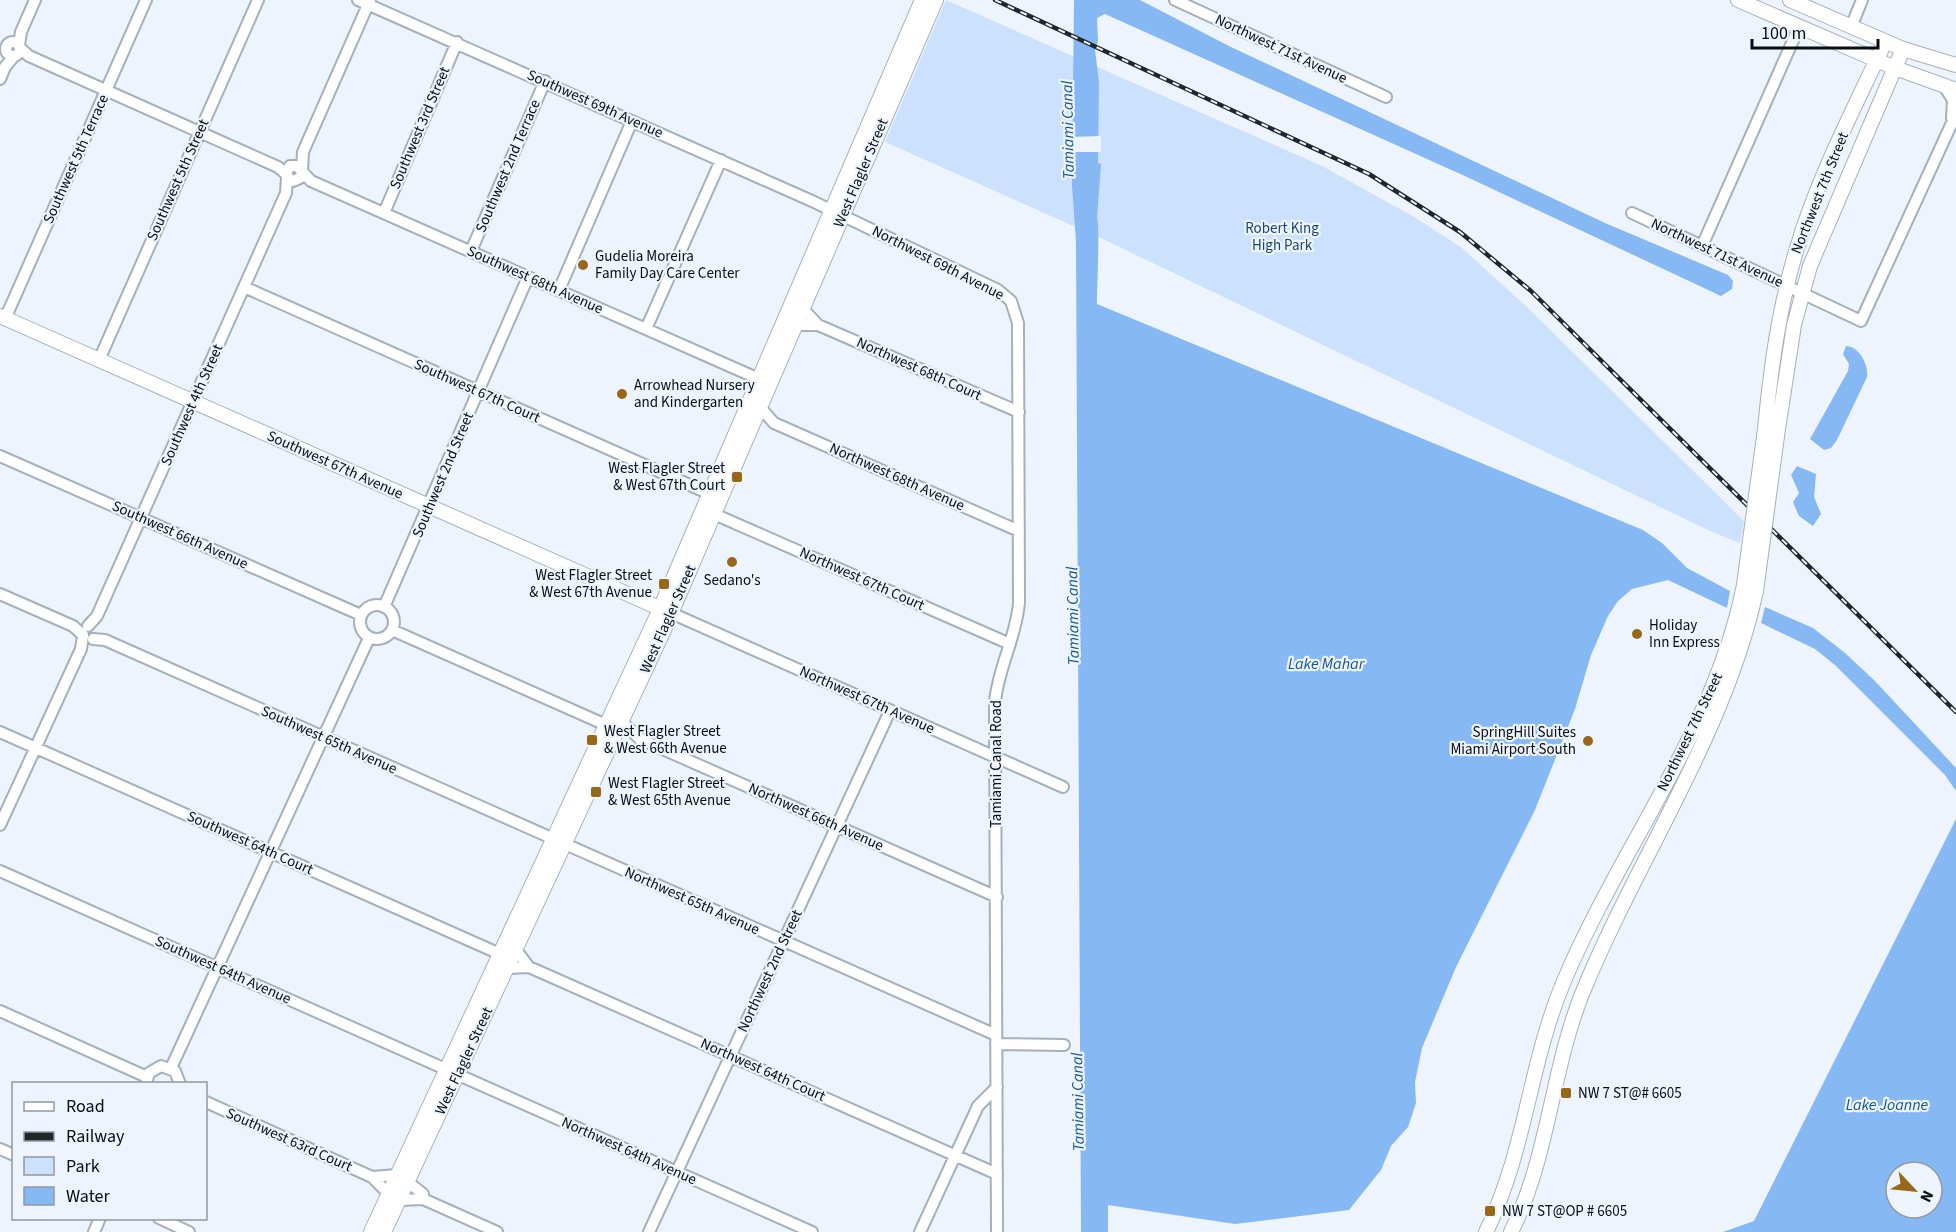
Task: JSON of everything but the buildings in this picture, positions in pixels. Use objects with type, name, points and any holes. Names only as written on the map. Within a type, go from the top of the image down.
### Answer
[{"type":"main road","name":"West Flagler Street","points":[[902,63],[922,0]]},
{"type":"main road","name":"West Flagler Street","points":[[371,1232],[394,1197],[403,1178],[452,1072],[500,954],[614,737],[710,494],[759,379],[837,213],[902,63],[936,0]]},
{"type":"main road","points":[[1738,0],[1895,68],[1950,88]]},
{"type":"main road","points":[[1790,0],[1885,42],[1956,65]]},
{"type":"main road","name":"Northwest 7th Street","points":[[1772,429],[1776,336],[1786,285],[1807,218],[1885,42]]},
{"type":"main road","name":"Northwest 7th Street","points":[[1511,1232],[1539,1160],[1575,1013],[1641,867],[1720,705],[1742,645],[1772,429],[1802,292],[1827,222],[1903,49]]},
{"type":"main road","name":"West Flagler Street","points":[[452,1072],[516,950],[606,724],[714,514],[803,309],[837,213]]},
{"type":"main road","name":"Southwest 67th Avenue","points":[[3,318],[665,611]]},
{"type":"main road","name":"Northwest 7th Street","points":[[1486,1232],[1514,1164],[1539,1054],[1556,1002],[1589,926],[1650,816],[1717,679],[1750,588]]},
{"type":"main road","name":"West Flagler Street","points":[[384,1232],[394,1197]]},
{"type":"street","points":[[0,79],[10,48],[21,32],[35,0]]},
{"type":"street","name":"Southwest 5th Terrace","points":[[3,318],[146,0]]},
{"type":"street","name":"Southwest 5th Street","points":[[99,360],[258,0]]},
{"type":"street","name":"Northwest 71st Avenue","points":[[1175,0],[1386,98]]},
{"type":"street","points":[[1851,27],[1862,0]]},
{"type":"street","name":"Southwest 69th Avenue","points":[[365,1],[837,213]]},
{"type":"street","name":"Southwest 4th Street","points":[[0,825],[194,403],[302,155],[365,1]]},
{"type":"street","points":[[1702,246],[1798,27]]},
{"type":"street","name":"Southwest 3rd Street","points":[[384,213],[457,42]]},
{"type":"street","name":"Southwest 68th Avenue","points":[[10,48],[759,379]]},
{"type":"street","name":"Southwest 2nd Terrace","points":[[471,251],[545,81]]},
{"type":"street","points":[[1950,88],[1954,116]]},
{"type":"street","name":"Northwest 71st Avenue","points":[[1632,213],[1862,321],[1954,116]]},
{"type":"street","points":[[559,290],[632,121]]},
{"type":"street","points":[[646,329],[721,160]]},
{"type":"street","name":"Northwest 69th Avenue","points":[[837,213],[998,290],[1011,301]]},
{"type":"street","name":"Southwest 2nd Street","points":[[384,607],[430,507],[528,277]]},
{"type":"street","name":"Southwest 67th Court","points":[[244,287],[710,494]]},
{"type":"street","name":"Tamiami Canal Road","points":[[997,1232],[996,688],[1010,644],[1018,603],[1018,323],[1011,301]]},
{"type":"street","name":"Northwest 68th Court","points":[[803,309],[818,325]]},
{"type":"street","name":"Northwest 68th Court","points":[[796,325],[818,325],[1019,412]]},
{"type":"street","name":"Northwest 68th Avenue","points":[[760,407],[774,423],[1019,531]]},
{"type":"street","name":"Northwest 68th Avenue","points":[[753,424],[774,423]]},
{"type":"street","name":"Southwest 66th Avenue","points":[[0,456],[361,615]]},
{"type":"street","name":"Northwest 67th Court","points":[[714,514],[1010,644]]},
{"type":"street","name":"Southwest 65th Avenue","points":[[0,594],[559,842]]},
{"type":"street","points":[[373,605],[384,607],[393,616],[392,630],[382,638],[369,638],[360,628],[361,615],[373,605]]},
{"type":"street","name":"Northwest 67th Avenue","points":[[665,611],[1063,787]]},
{"type":"street","points":[[392,630],[606,724]]},
{"type":"street","points":[[171,1068],[369,638]]},
{"type":"street","name":"Northwest 2nd Street","points":[[649,1232],[890,711]]},
{"type":"street","name":"Northwest 66th Avenue","points":[[621,721],[635,737]]},
{"type":"street","name":"Southwest 64th Court","points":[[0,732],[500,954]]},
{"type":"street","name":"Northwest 66th Avenue","points":[[614,737],[635,737],[997,897]]},
{"type":"street","name":"Northwest 65th Avenue","points":[[559,842],[996,1040],[1064,1045]]},
{"type":"street","name":"Southwest 64th Avenue","points":[[0,871],[452,1072]]},
{"type":"street","name":"Northwest 64th Court","points":[[516,950],[530,967]]},
{"type":"street","name":"Northwest 64th Court","points":[[507,968],[530,967],[997,1174]]},
{"type":"street","points":[[0,1011],[147,1080],[157,1067],[171,1068],[178,1075],[180,1082]]},
{"type":"street","name":"Northwest 64th Avenue","points":[[452,1072],[812,1232]]},
{"type":"street","points":[[920,1232],[978,1106],[997,1087]]},
{"type":"street","name":"Southwest 63rd Court","points":[[207,1102],[372,1177],[394,1197]]},
{"type":"street","name":"Southwest 63rd Court","points":[[372,1177],[403,1178]]},
{"type":"street","points":[[403,1178],[423,1194],[423,1199]]},
{"type":"street","points":[[394,1197],[423,1199],[497,1232]]},
{"type":"street","points":[[163,1220],[189,1232]]},
{"type":"green space","name":"Robert King High Park","points":[[946,0],[1322,166],[1416,218],[1462,248],[1527,307],[1744,521],[1740,543],[1710,531],[1107,241],[885,142]]},
{"type":"water","name":"Lake Mahar","points":[[1074,0],[1140,0],[1229,46],[1605,223],[1728,275],[1733,281],[1732,289],[1721,296],[1467,177],[1105,14],[1097,18],[1098,41],[1095,50],[1099,82],[1098,163],[1101,164],[1097,218],[1097,304],[1643,530],[1662,543],[1687,568],[1730,591],[1727,608],[1668,580],[1632,589],[1618,601],[1608,616],[1591,655],[1575,709],[1535,810],[1456,967],[1422,1048],[1415,1082],[1416,1103],[1408,1127],[1391,1146],[1381,1170],[1349,1210],[1235,1224],[1108,1205],[1108,1232],[1081,1232],[1076,242],[1072,186]]},
{"type":"water","points":[[1846,346],[1855,349],[1862,357],[1867,377],[1837,440],[1831,448],[1824,450],[1810,439],[1848,371],[1849,364],[1843,354]]},
{"type":"water","points":[[1797,466],[1816,474],[1814,497],[1821,514],[1813,526],[1799,516],[1793,502],[1799,493],[1791,475]]},
{"type":"water","points":[[1765,607],[1813,628],[1874,680],[1956,768],[1956,791],[1945,775],[1835,665],[1815,649],[1761,623]]},
{"type":"water","name":"Lake Joanne","points":[[1956,819],[1956,1232],[1723,1232],[1754,1221]]},
{"type":"pier","points":[[1101,136],[1101,152],[1069,152],[1069,137]]},
{"type":"railway","points":[[995,0],[1369,174],[1460,232],[1531,291],[1956,712]]},
{"type":"place","name":"Gudelia Moreira Family Day Care Center","points":[[583,265]]},
{"type":"place","name":"Arrowhead Nursery and Kindergarten","points":[[622,394]]},
{"type":"place","name":"West Flagler Street & West 67th Court","points":[[737,477]]},
{"type":"place","name":"Sedano's","points":[[732,562]]},
{"type":"place","name":"West Flagler Street & West 67th Avenue","points":[[664,584]]},
{"type":"place","name":"Holiday Inn Express","points":[[1637,634]]},
{"type":"place","name":"West Flagler Street & West 66th Avenue","points":[[592,740]]},
{"type":"place","name":"SpringHill Suites Miami Airport South","points":[[1588,741]]},
{"type":"place","name":"West Flagler Street & West 65th Avenue","points":[[596,792]]},
{"type":"place","name":"NW 7 ST@# 6605","points":[[1566,1093]]},
{"type":"place","name":"NW 7 ST@OP # 6605","points":[[1490,1211]]},
{"type":"water label","name":"Tamiami Canal","points":[[1068,130]]},
{"type":"water label","name":"Tamiami Canal","points":[[1073,616]]},
{"type":"water label","name":"Tamiami Canal","points":[[1078,1102]]}]
